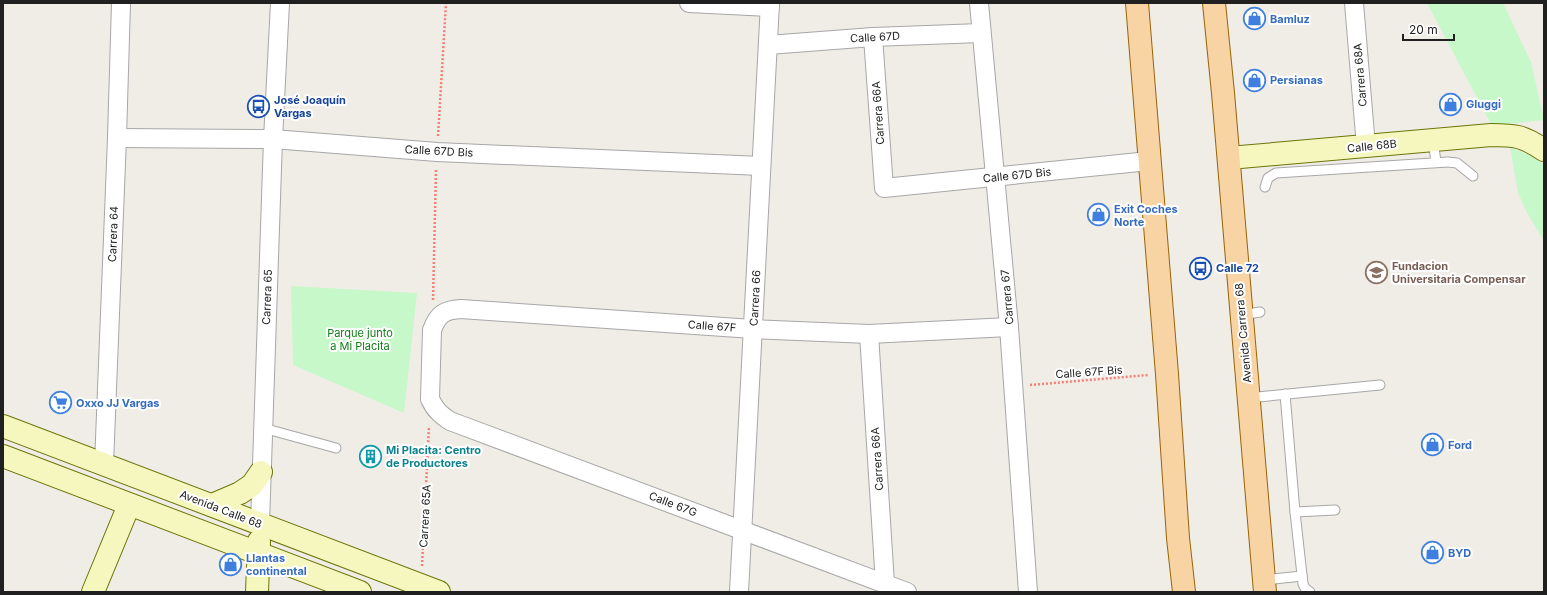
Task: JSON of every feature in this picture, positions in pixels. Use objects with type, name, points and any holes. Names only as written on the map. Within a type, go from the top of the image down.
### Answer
[{"type":"main road","points":[[1137,3],[1167,374],[1178,538],[1184,592]]},
{"type":"main road","name":"Avenida Carrera 68","points":[[1214,3],[1229,158],[1251,314],[1248,398],[1265,586]]},
{"type":"main road","name":"Calle 68B","points":[[1229,158],[1491,135],[1515,135],[1531,141],[1544,150]]},
{"type":"main road","name":"Avenida Calle 68","points":[[3,426],[212,504],[430,589]]},
{"type":"main road","points":[[3,456],[360,592]]},
{"type":"main road","points":[[212,504],[240,493],[252,485],[261,472]]},
{"type":"main road","points":[[93,592],[129,504]]},
{"type":"main road","name":"Carrera 65","points":[[257,592],[260,524]]},
{"type":"street","name":"Carrera 64","points":[[104,464],[121,3]]},
{"type":"street","name":"Carrera 65","points":[[260,524],[273,139],[280,3]]},
{"type":"street","points":[[689,3],[770,5]]},
{"type":"street","name":"Carrera 67","points":[[979,3],[1014,386],[1028,592]]},
{"type":"street","name":"Carrera 68A","points":[[1354,3],[1366,147]]},
{"type":"street","name":"Carrera 66","points":[[740,592],[770,5]]},
{"type":"street","name":"Calle 67D","points":[[768,45],[873,37],[981,33]]},
{"type":"street","name":"Carrera 66A","points":[[873,37],[884,188]]},
{"type":"street","name":"Calle 67D Bis","points":[[117,138],[273,139],[437,152],[761,166]]},
{"type":"street","name":"Calle 67D Bis","points":[[884,188],[1149,161]]},
{"type":"street","name":"Calle 67F","points":[[430,399],[432,330],[436,319],[440,315],[450,310],[461,309],[753,329],[869,334],[1009,327]]},
{"type":"street","name":"Carrera 66A","points":[[869,334],[885,584]]},
{"type":"street","name":"Calle 67G","points":[[430,399],[433,407],[440,415],[450,421],[906,592]]},
{"type":"lane","points":[[1433,140],[1436,162]]},
{"type":"lane","points":[[1405,143],[1407,164]]},
{"type":"lane","points":[[1265,188],[1268,178],[1276,173],[1436,162],[1454,162],[1462,166],[1473,176]]},
{"type":"lane","points":[[1248,398],[1380,385]]},
{"type":"lane","points":[[1285,394],[1303,584],[1310,592]]},
{"type":"lane","points":[[263,428],[336,448]]},
{"type":"lane","points":[[1295,512],[1335,510]]},
{"type":"lane","points":[[1265,586],[1302,576]]},
{"type":"path","name":"Calle 67F Bis","points":[[1014,386],[1167,374]]},
{"type":"path","name":"Carrera 65A","points":[[430,399],[430,589]]},
{"type":"green space","points":[[1427,3],[1503,3],[1531,62],[1544,120],[1492,126]]},
{"type":"green space","points":[[1510,147],[1539,159],[1544,165],[1544,241],[1527,213],[1518,193]]},
{"type":"green space","name":"Parque junto a Mi Placita","points":[[291,286],[417,293],[404,413],[293,365]]},
{"type":"place","name":"Bamluz","points":[[1254,19]]},
{"type":"place","name":"Persianas","points":[[1255,80]]},
{"type":"place","name":"Gluggi","points":[[1451,104]]},
{"type":"place","name":"José Joaquín Vargas","points":[[259,106]]},
{"type":"place","name":"Exit Coches Norte","points":[[1098,215]]},
{"type":"place","name":"Calle 72","points":[[1200,268]]},
{"type":"place","name":"Fundacion Universitaria Compensar","points":[[1377,272]]},
{"type":"place","name":"Oxxo JJ Vargas","points":[[60,403]]},
{"type":"place","name":"Ford","points":[[1432,445]]},
{"type":"place","name":"Mi Placita: Centro de Productores","points":[[371,456]]},
{"type":"place","name":"BYD","points":[[1432,553]]},
{"type":"place","name":"Llantas continental","points":[[231,564]]}]
